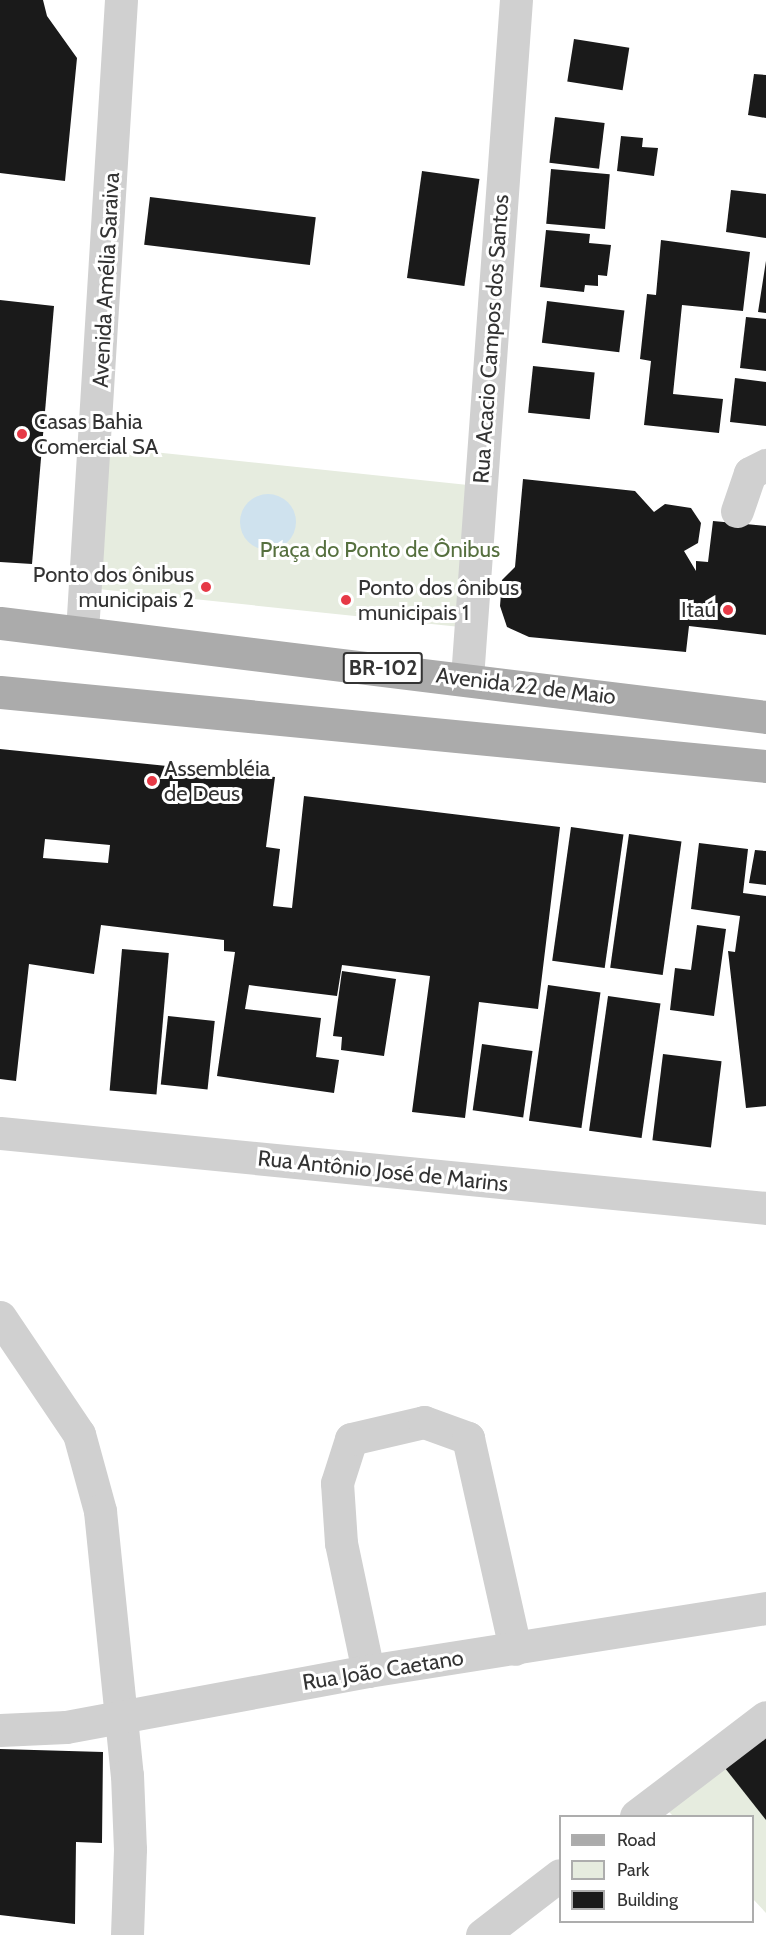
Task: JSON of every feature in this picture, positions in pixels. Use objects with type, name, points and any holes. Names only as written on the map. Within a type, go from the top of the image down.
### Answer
[{"type":"main road","name":"Avenida 22 de Maio","points":[[0,623],[466,678],[766,717]]},
{"type":"main road","points":[[0,692],[766,766]]},
{"type":"street","name":"Avenida Amélia Saraiva","points":[[82,632],[122,0]]},
{"type":"street","name":"Rua Acacio Campos dos Santos","points":[[466,678],[516,0]]},
{"type":"street","points":[[737,511],[750,473],[766,465]]},
{"type":"street","name":"Rua Antônio José de Marins","points":[[0,1133],[766,1208]]},
{"type":"street","points":[[0,1317],[65,1408],[88,1456],[100,1511],[123,1715],[130,1849],[127,1935]]},
{"type":"street","points":[[368,1671],[341,1543],[337,1483],[351,1439],[424,1422],[468,1438],[515,1649]]},
{"type":"street","name":"Rua João Caetano","points":[[0,1730],[66,1727],[368,1671],[766,1608]]},
{"type":"street","points":[[637,1815],[766,1717]]},
{"type":"street","points":[[484,1934],[559,1877]]},
{"type":"green space","name":"Praça do Ponto de Ônibus","points":[[96,446],[480,486],[465,628],[81,587]]},
{"type":"green space","points":[[766,1706],[766,1913],[754,1900],[754,1815],[672,1815],[652,1795]]},
{"type":"water","points":[[263,494],[273,494],[288,502],[294,511],[296,522],[294,533],[288,542],[273,550],[263,550],[252,545],[245,538],[240,527],[240,517],[245,506],[252,499]]},
{"type":"building","points":[[0,0],[43,0],[47,16],[77,58],[65,181],[0,173]]},
{"type":"building","points":[[574,39],[629,48],[623,90],[567,81]]},
{"type":"building","points":[[754,74],[766,75],[766,118],[748,115]]},
{"type":"building","points":[[555,117],[605,123],[599,169],[549,163]]},
{"type":"building","points":[[621,136],[643,138],[642,147],[658,148],[654,176],[617,171]]},
{"type":"building","points":[[551,169],[610,174],[605,229],[546,224]]},
{"type":"building","points":[[422,171],[479,179],[464,286],[407,278]]},
{"type":"building","points":[[731,190],[766,194],[766,238],[726,232]]},
{"type":"building","points":[[150,197],[316,217],[310,265],[144,245]]},
{"type":"building","points":[[546,230],[590,234],[589,243],[611,245],[607,276],[598,275],[598,286],[585,285],[584,292],[540,287]]},
{"type":"building","points":[[661,240],[750,252],[743,311],[682,305],[673,394],[723,399],[719,433],[644,425],[651,361],[640,359],[647,294],[656,295]]},
{"type":"building","points":[[766,261],[766,313],[758,312]]},
{"type":"building","name":"Casas Bahia Comercial SA","points":[[0,300],[54,306],[32,564],[0,562]]},
{"type":"building","points":[[547,301],[624,311],[619,352],[542,343]]},
{"type":"building","points":[[746,317],[766,319],[766,371],[740,368]]},
{"type":"building","points":[[533,366],[595,372],[590,419],[528,413]]},
{"type":"building","points":[[735,378],[766,382],[766,426],[730,422]]},
{"type":"building","points":[[523,479],[635,491],[654,512],[665,504],[691,508],[701,523],[698,543],[684,551],[696,571],[696,561],[708,562],[713,521],[766,526],[766,635],[689,626],[686,652],[529,637],[507,627],[500,606],[502,580],[515,567]]},
{"type":"building","points":[[0,749],[275,777],[266,847],[280,849],[273,906],[292,908],[304,796],[560,827],[538,1009],[479,1002],[465,1118],[412,1112],[430,976],[342,965],[337,996],[249,985],[245,1009],[321,1018],[316,1057],[339,1060],[334,1093],[217,1076],[235,952],[224,951],[224,940],[101,925],[94,974],[29,964],[16,1081],[0,1079]],"holes":[[[45,839],[110,845],[108,863],[43,858]]]},
{"type":"building","points":[[571,827],[623,834],[605,968],[552,961]]},
{"type":"building","points":[[629,834],[681,841],[663,975],[610,968]]},
{"type":"building","points":[[699,843],[748,849],[743,893],[766,896],[766,1106],[746,1108],[728,951],[735,952],[740,916],[691,909]]},
{"type":"building","points":[[755,850],[766,851],[766,885],[749,883]]},
{"type":"building","points":[[697,925],[726,929],[714,1016],[670,1010],[675,968],[691,970]]},
{"type":"building","points":[[122,949],[169,953],[156,1095],[110,1090]]},
{"type":"building","points":[[342,971],[396,979],[384,1056],[341,1050],[342,1037],[333,1036]]},
{"type":"building","points":[[548,985],[600,992],[581,1128],[529,1121]]},
{"type":"building","points":[[608,996],[660,1003],[642,1138],[589,1131]]},
{"type":"building","points":[[168,1016],[215,1021],[208,1090],[161,1085]]},
{"type":"building","points":[[482,1044],[533,1051],[523,1117],[473,1110]]},
{"type":"building","points":[[663,1054],[722,1061],[711,1148],[652,1140]]},
{"type":"building","points":[[766,1732],[766,1820],[721,1763]]},
{"type":"building","points":[[0,1749],[103,1752],[102,1843],[76,1842],[75,1924],[0,1915]]},
{"type":"place","name":"Casas Bahia Comercial SA","points":[[22,434]]},
{"type":"place","name":"Ponto dos ônibus municipais 2","points":[[206,587]]},
{"type":"place","name":"Ponto dos ônibus municipais 1","points":[[346,600]]},
{"type":"place","name":"Itaú","points":[[728,610]]},
{"type":"place","name":"Assembléia de Deus","points":[[152,781]]}]
